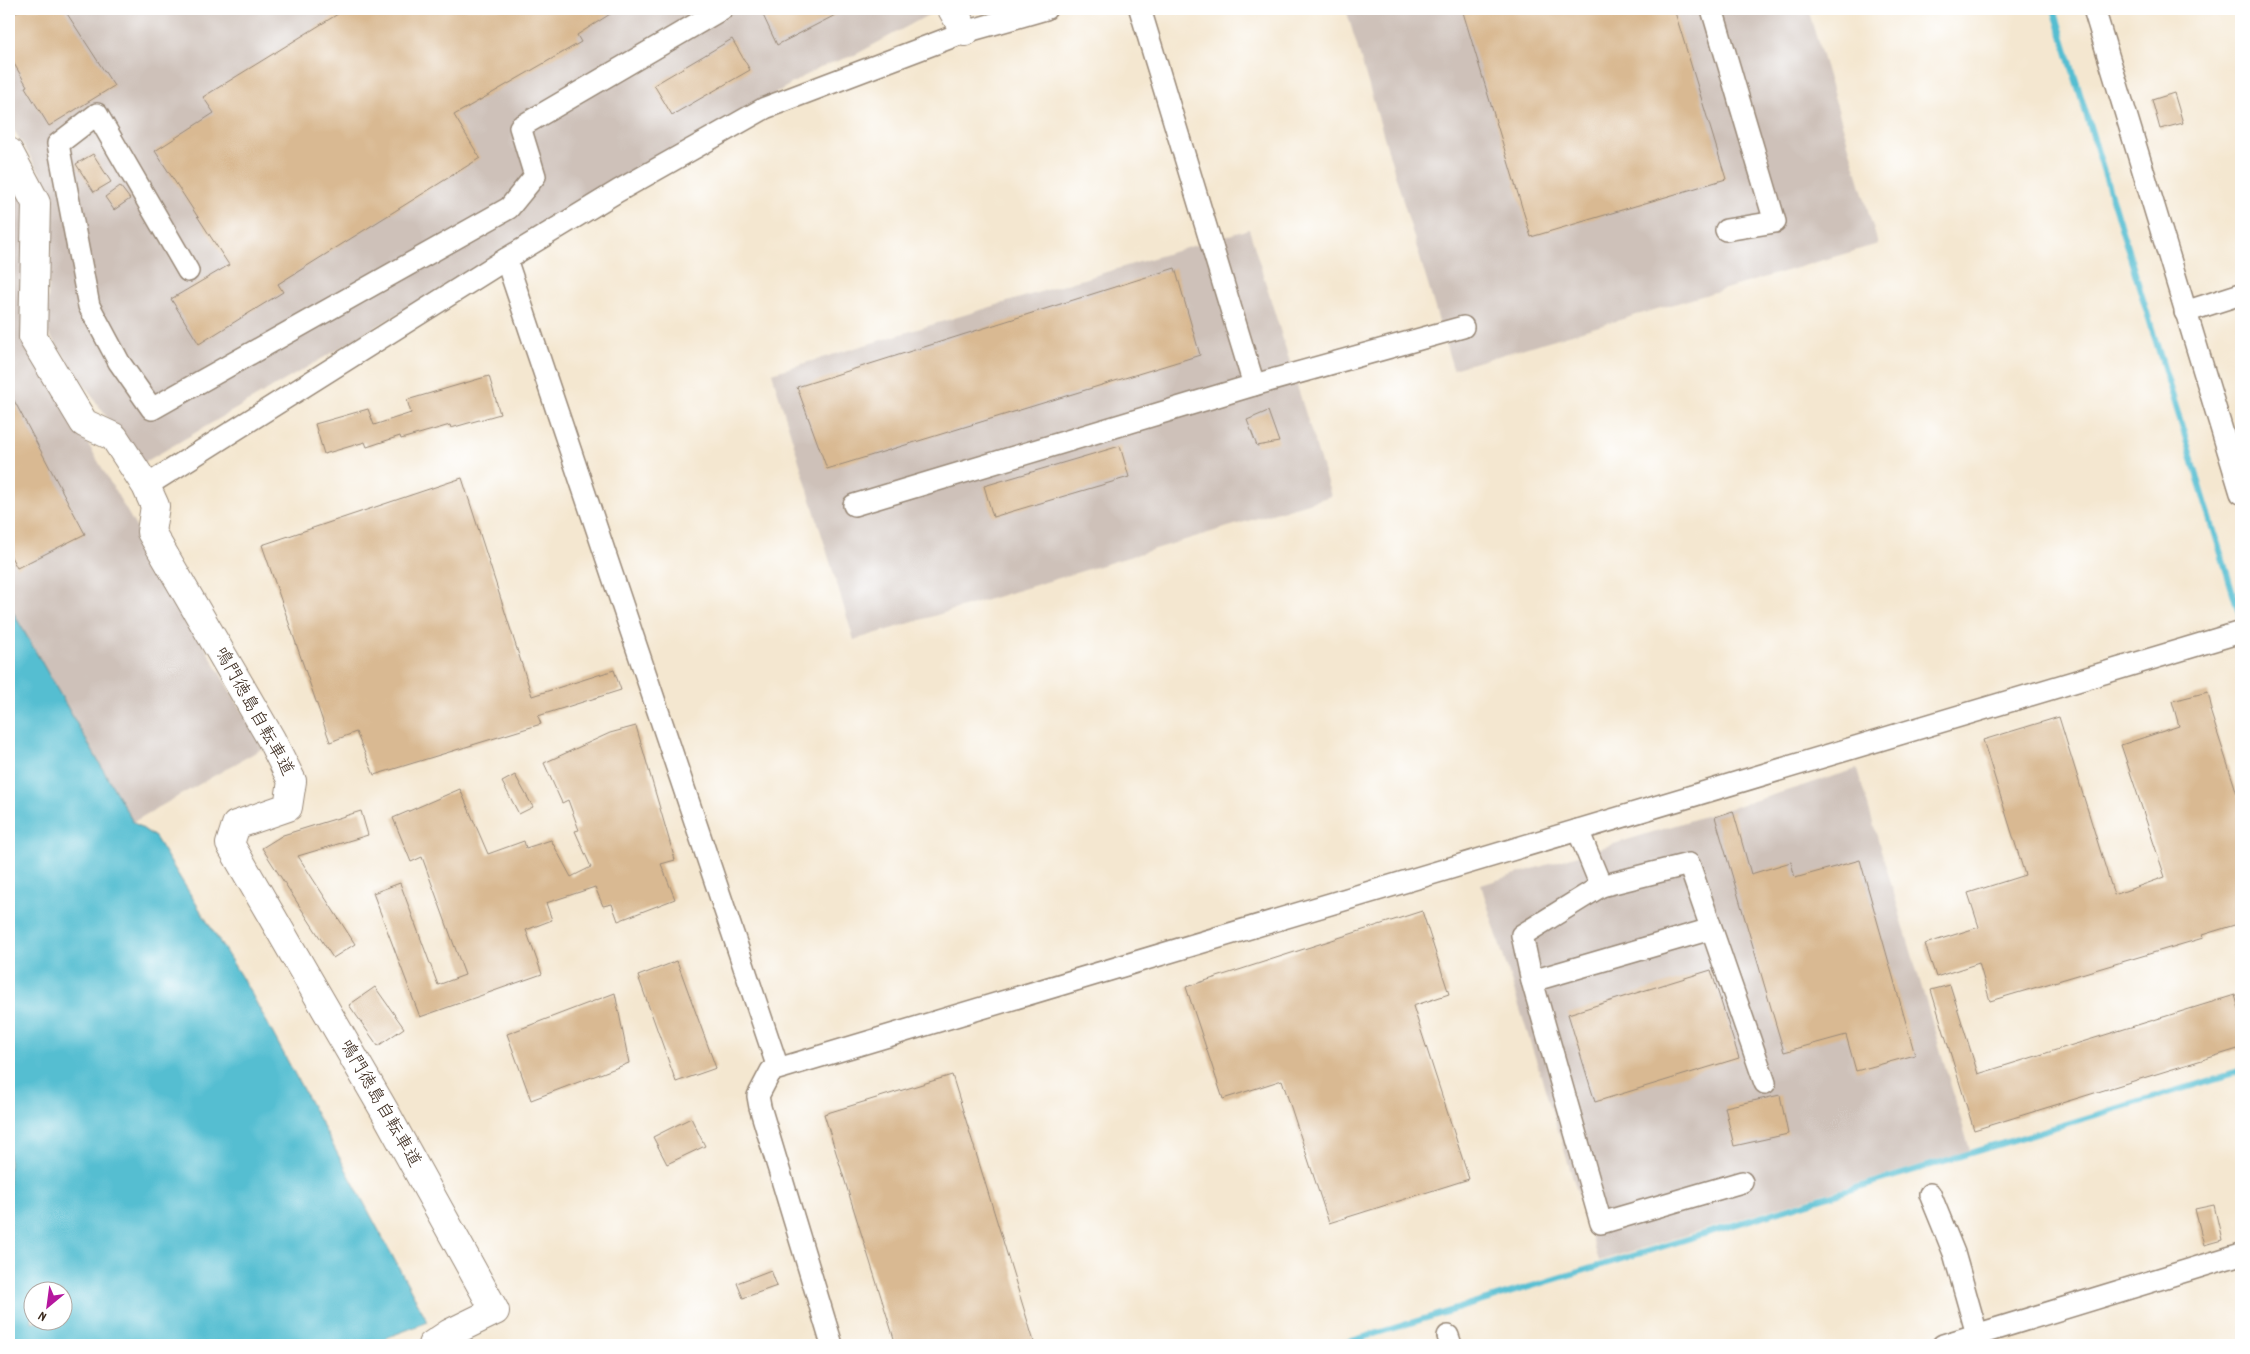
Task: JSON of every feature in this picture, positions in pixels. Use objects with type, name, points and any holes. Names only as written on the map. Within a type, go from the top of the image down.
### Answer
[{"type":"main road","points":[[952,9],[965,32]]},
{"type":"main road","name":"鳴門徳島自転車道","points":[[9,152],[36,203],[33,338],[84,423],[114,437],[146,486],[155,506],[151,532],[271,739],[292,781],[288,807],[236,825],[230,844],[384,1110],[495,1311],[450,1333],[432,1345]]},
{"type":"street","points":[[188,271],[97,114],[58,144],[90,306],[119,362],[152,409],[509,208],[535,176],[520,126],[722,9]]},
{"type":"street","points":[[146,486],[618,190],[764,108],[965,32],[1046,9]]},
{"type":"street","points":[[1140,9],[1254,385]]},
{"type":"street","points":[[1712,9],[1775,222],[1726,230]]},
{"type":"street","points":[[2094,9],[2241,493]]},
{"type":"street","points":[[506,259],[778,1068]]},
{"type":"street","points":[[2185,312],[2241,294]]},
{"type":"street","points":[[854,505],[1254,385],[1463,327]]},
{"type":"street","points":[[832,1345],[760,1108],[758,1096],[771,1071],[2232,635]]},
{"type":"street","points":[[1578,830],[1601,886]]},
{"type":"street","points":[[1742,1182],[1601,1223],[1532,981],[1522,935],[1601,886],[1689,864],[1765,1083]]},
{"type":"street","points":[[1532,981],[1711,929]]},
{"type":"street","points":[[1930,1194],[1954,1253],[1979,1340]]},
{"type":"street","points":[[1943,1345],[1979,1340],[2241,1254]]},
{"type":"shaded area","points":[[9,9],[939,9],[855,55],[820,67],[140,465],[46,330],[54,196],[9,122]]},
{"type":"shaded area","points":[[1346,9],[1808,9],[1878,244],[1453,369]]},
{"type":"shaded area","points":[[9,170],[28,202],[33,348],[263,748],[133,822],[9,605]]},
{"type":"shaded area","points":[[1249,229],[1331,496],[854,640],[772,373]]},
{"type":"shaded area","points":[[1857,769],[1970,1150],[1599,1261],[1481,885]]},
{"type":"water","points":[[9,605],[133,822],[155,837],[250,991],[428,1322],[388,1337],[381,1345],[9,1345]]},
{"type":"building","points":[[22,9],[64,9],[114,86],[49,126],[25,87],[27,86],[9,55],[9,17]]},
{"type":"building","points":[[346,9],[618,9],[577,35],[581,42],[454,115],[480,158],[278,284],[283,292],[199,344],[171,299],[229,265],[155,151],[214,113],[203,97]]},
{"type":"building","points":[[771,9],[847,9],[777,45],[762,13]]},
{"type":"building","points":[[1462,9],[1674,9],[1726,179],[1531,237]]},
{"type":"building","points":[[732,39],[750,70],[672,115],[654,85]]},
{"type":"building","points":[[2174,93],[2183,123],[2160,129],[2152,100]]},
{"type":"building","points":[[93,154],[111,182],[94,192],[76,164]]},
{"type":"building","points":[[120,186],[130,199],[114,210],[105,197]]},
{"type":"building","points":[[1175,268],[1200,355],[827,469],[797,387]]},
{"type":"building","points":[[489,376],[500,414],[451,428],[450,425],[401,439],[400,436],[367,447],[365,442],[324,454],[315,424],[368,409],[374,425],[411,413],[407,400]]},
{"type":"building","points":[[9,391],[85,534],[17,568],[9,553]]},
{"type":"building","points":[[1268,411],[1279,442],[1257,446],[1247,420]]},
{"type":"building","points":[[1120,446],[1129,477],[993,517],[984,486]]},
{"type":"building","points":[[462,478],[532,696],[614,670],[621,690],[538,716],[541,724],[374,775],[356,732],[330,742],[262,545]]},
{"type":"building","points":[[2208,692],[2212,710],[2210,710],[2241,806],[2241,887],[2235,889],[2241,908],[2241,923],[2202,935],[2203,938],[1990,1001],[1979,963],[1936,977],[1925,944],[1979,927],[1968,893],[2025,875],[1983,740],[2059,717],[2114,895],[2165,877],[2121,745],[2179,726],[2172,701]]},
{"type":"building","points":[[636,726],[675,860],[661,864],[675,899],[618,921],[612,904],[603,906],[595,887],[546,903],[552,920],[526,930],[542,974],[420,1017],[373,893],[400,883],[438,985],[465,975],[422,857],[411,862],[393,818],[460,789],[488,854],[524,841],[526,848],[551,840],[571,877],[591,867],[575,831],[579,830],[568,800],[562,803],[544,763],[610,733]]},
{"type":"building","points":[[515,775],[533,807],[519,814],[502,782]]},
{"type":"building","points":[[361,811],[368,835],[298,856],[355,944],[333,958],[262,848],[283,835]]},
{"type":"building","points":[[1733,811],[1751,874],[1791,862],[1795,878],[1860,860],[1915,1055],[1856,1071],[1846,1035],[1784,1052],[1715,817]]},
{"type":"building","points":[[1422,911],[1449,994],[1413,1006],[1469,1179],[1329,1223],[1282,1080],[1223,1099],[1186,987]]},
{"type":"building","points":[[677,961],[716,1068],[676,1082],[638,976]]},
{"type":"building","points":[[1711,970],[1739,1058],[1595,1102],[1568,1014]]},
{"type":"building","points":[[1950,985],[1978,1074],[2235,995],[2241,1016],[2241,1048],[1974,1130],[1931,990]]},
{"type":"building","points":[[375,987],[404,1028],[378,1046],[349,1005]]},
{"type":"building","points":[[615,993],[629,1063],[531,1100],[507,1034]]},
{"type":"building","points":[[952,1075],[1035,1345],[896,1345],[824,1114]]},
{"type":"building","points":[[1780,1095],[1788,1134],[1734,1146],[1725,1107]]},
{"type":"building","points":[[691,1118],[705,1146],[667,1164],[653,1137]]},
{"type":"building","points":[[2214,1205],[2222,1240],[2204,1245],[2195,1209]]},
{"type":"building","points":[[771,1270],[777,1286],[743,1298],[737,1283]]},
{"type":"waterway","points":[[2054,9],[2241,619]]},
{"type":"waterway","points":[[1338,1345],[2241,1071]]}]
